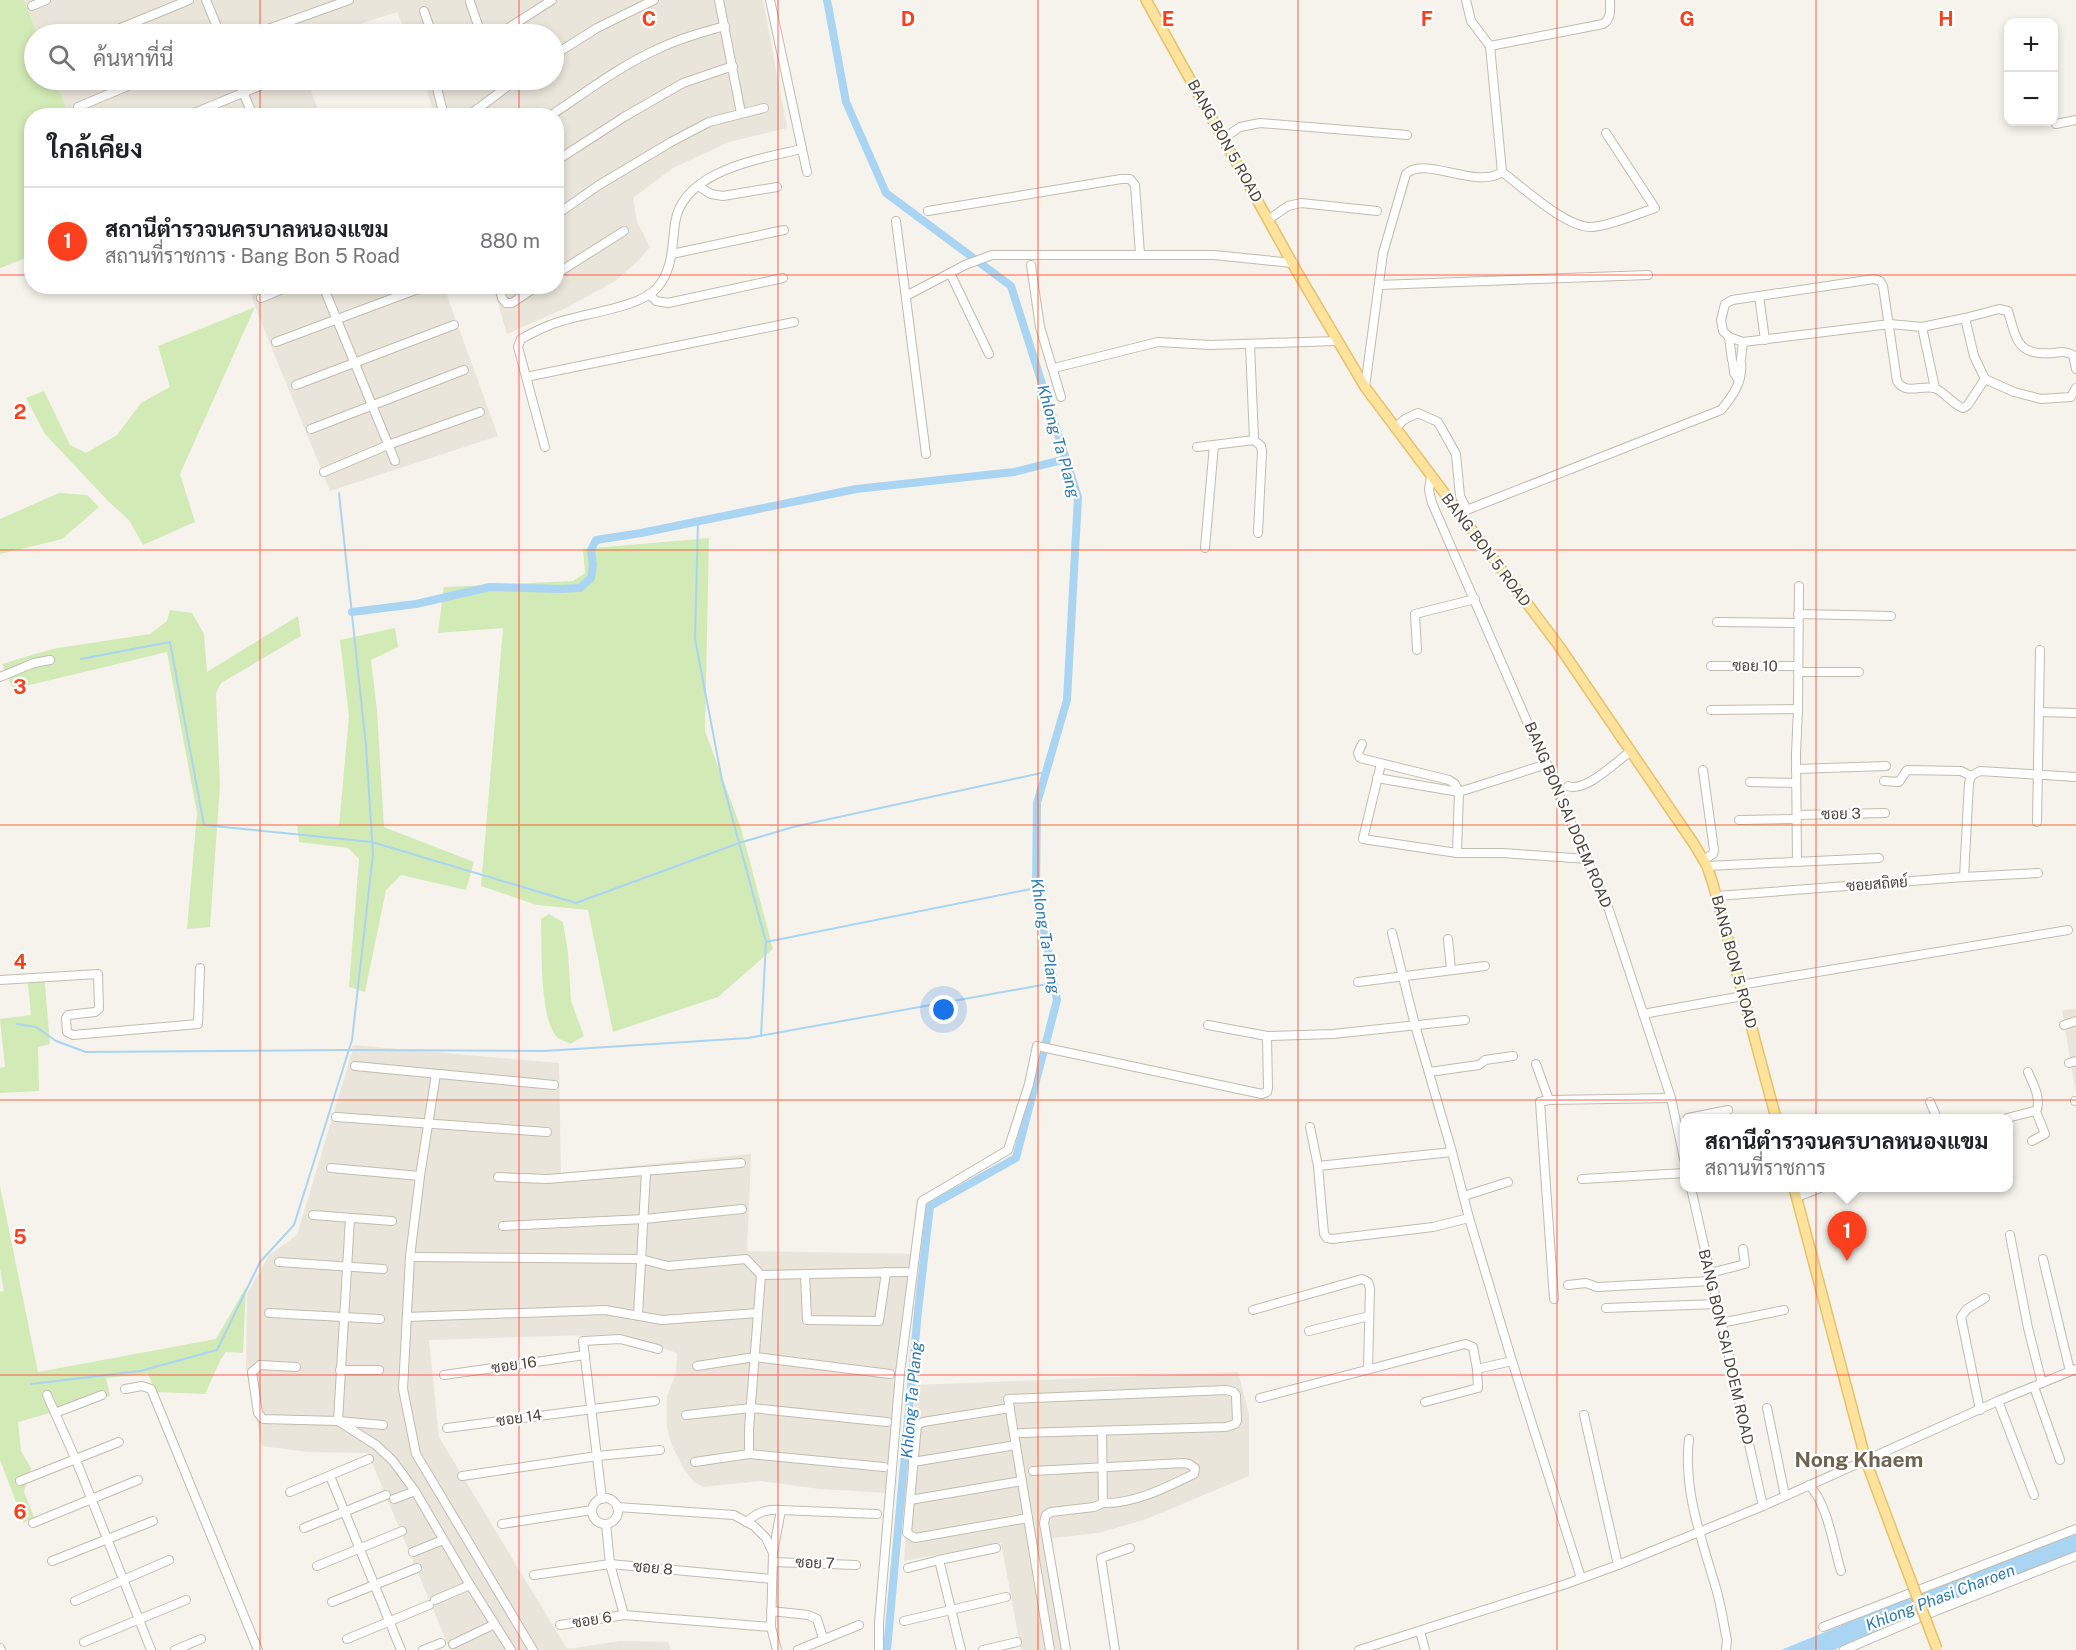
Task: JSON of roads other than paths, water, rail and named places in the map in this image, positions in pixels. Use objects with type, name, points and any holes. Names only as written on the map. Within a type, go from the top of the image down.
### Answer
[{"type":"main road","name":"BANG BON 5 ROAD","points":[[1146,0],[1268,220],[1365,387],[1431,476],[1463,511],[1695,844],[1705,863],[1717,896],[1775,1114]]},
{"type":"main road","points":[[1795,1192],[1866,1461],[1937,1650]]},
{"type":"street","points":[[32,6],[46,0]]},
{"type":"street","points":[[130,24],[189,0]]},
{"type":"street","points":[[206,0],[216,24]]},
{"type":"street","points":[[282,24],[349,0]]},
{"type":"street","points":[[515,24],[552,0]]},
{"type":"street","points":[[564,49],[597,28],[654,0]]},
{"type":"street","points":[[719,0],[741,113]]},
{"type":"street","points":[[770,0],[807,172]]},
{"type":"street","points":[[1466,0],[1471,21],[1490,50],[1502,172],[1560,217],[1579,226],[1601,226],[1654,208],[1606,133]]},
{"type":"street","points":[[1490,50],[1603,24],[1609,20],[1611,15],[1610,0]]},
{"type":"street","points":[[471,2],[478,24]]},
{"type":"street","points":[[424,10],[429,24]]},
{"type":"street","points":[[562,108],[622,68],[658,48],[694,34],[725,26]]},
{"type":"street","points":[[564,156],[683,82],[733,66]]},
{"type":"street","points":[[78,107],[118,90]]},
{"type":"street","points":[[206,108],[248,90]]},
{"type":"street","points":[[438,90],[442,108]]},
{"type":"street","points":[[479,108],[503,90]]},
{"type":"street","points":[[243,92],[250,108]]},
{"type":"street","points":[[564,209],[599,184],[671,141],[709,122],[764,108]]},
{"type":"street","points":[[2058,124],[2076,120]]},
{"type":"street","points":[[1224,138],[1240,127],[1260,123],[1407,135]]},
{"type":"street","points":[[545,447],[518,347],[521,339],[550,324],[640,300],[649,294],[657,288],[671,263],[676,219],[683,201],[698,186],[735,165],[802,149]]},
{"type":"street","points":[[1365,387],[1388,234],[1406,174],[1410,170],[1422,168],[1457,175],[1491,177],[1502,172]]},
{"type":"street","points":[[928,211],[1130,179],[1135,185],[1140,254]]},
{"type":"street","points":[[698,186],[711,194],[723,196],[777,187]]},
{"type":"street","points":[[1268,220],[1288,206],[1301,202],[1377,211]]},
{"type":"street","points":[[896,221],[926,454]]},
{"type":"street","points":[[672,254],[784,230]]},
{"type":"street","points":[[564,269],[624,231]]},
{"type":"street","points":[[906,296],[950,273],[992,255],[1214,255],[1293,263]]},
{"type":"street","points":[[1031,265],[1040,327],[1061,397]]},
{"type":"street","points":[[950,273],[989,354]]},
{"type":"street","points":[[1379,285],[1648,275]]},
{"type":"street","points":[[649,294],[656,301],[668,303],[783,278]]},
{"type":"street","points":[[1395,428],[1405,419],[1418,413],[1438,422],[1456,454],[1463,511],[1721,410],[1733,396],[1742,373],[1728,337],[1723,331],[1721,321],[1725,304],[1732,300],[1874,279],[1880,280],[1883,286],[1897,381],[1905,388],[1935,388]]},
{"type":"street","points":[[261,298],[271,294]]},
{"type":"street","points":[[326,294],[395,461]]},
{"type":"street","points":[[276,342],[404,294]]},
{"type":"street","points":[[501,294],[506,303],[512,303],[525,294]]},
{"type":"street","points":[[1759,296],[1765,340]]},
{"type":"street","points":[[1728,337],[1743,342],[1890,324],[1922,327],[2004,309],[2008,311],[2016,337],[2023,348],[2038,354],[2067,351],[2073,355],[2076,369]]},
{"type":"street","points":[[1965,318],[1974,356],[1985,379],[2014,392],[2041,399],[2071,397],[2076,388]]},
{"type":"street","points":[[526,377],[794,321]]},
{"type":"street","points":[[296,385],[454,325]]},
{"type":"street","points":[[1922,327],[1935,388],[1962,408],[1967,406],[1985,379]]},
{"type":"street","points":[[1054,368],[1158,342],[1189,345],[1337,341]]},
{"type":"street","points":[[1737,361],[1743,342]]},
{"type":"street","points":[[1250,344],[1254,440],[1261,446],[1262,451],[1258,533]]},
{"type":"street","points":[[311,429],[464,370]]},
{"type":"street","points":[[324,472],[388,445],[480,412]]},
{"type":"street","points":[[1197,447],[1254,440]]},
{"type":"street","points":[[1205,548],[1214,445]]},
{"type":"street","name":"BANG BON SAI DOEM ROAD","points":[[1431,476],[1429,490],[1432,502],[1609,910],[1671,1098],[1680,1139]]},
{"type":"street","points":[[1797,862],[1799,586]]},
{"type":"street","points":[[1417,650],[1415,614],[1474,600]]},
{"type":"street","points":[[1798,614],[1891,616]]},
{"type":"street","points":[[1717,622],[1798,623]]},
{"type":"street","points":[[2037,822],[2040,650]]},
{"type":"street","points":[[0,677],[34,663],[50,660]]},
{"type":"street","name":"ซอย 10","points":[[1711,666],[1859,672]]},
{"type":"street","points":[[1711,710],[1798,709]]},
{"type":"street","points":[[2039,712],[2076,713]]},
{"type":"street","points":[[1362,744],[1358,753],[1360,758],[1449,780],[1459,792],[1457,853]]},
{"type":"street","points":[[1568,786],[1573,788],[1586,785],[1631,751]]},
{"type":"street","points":[[1381,764],[1363,839],[1457,853],[1503,853],[1587,859]]},
{"type":"street","points":[[1377,778],[1459,792],[1546,764]]},
{"type":"street","points":[[1796,769],[1886,766]]},
{"type":"street","points":[[1703,770],[1714,850],[1705,863]]},
{"type":"street","points":[[1884,781],[1899,782],[1907,770],[1962,771],[1971,776]]},
{"type":"street","points":[[1964,877],[1971,776],[1980,771],[2076,777]]},
{"type":"street","points":[[1750,782],[1796,783]]},
{"type":"street","name":"ซอย 3","points":[[1739,820],[1885,813]]},
{"type":"street","points":[[1705,863],[1879,858]]},
{"type":"street","name":"ซอยสถิตย์","points":[[1717,896],[2038,873]]},
{"type":"street","points":[[1740,985],[2068,930]]},
{"type":"street","points":[[1392,933],[1414,1025],[1469,1218],[1581,1578]]},
{"type":"street","points":[[1448,939],[1451,970]]},
{"type":"street","points":[[1358,982],[1485,966]]},
{"type":"street","points":[[0,980],[98,974],[99,1009],[95,1012],[68,1015],[66,1018],[67,1032],[73,1035],[198,1024],[200,968]]},
{"type":"street","points":[[1643,1014],[1743,996]]},
{"type":"street","points":[[1208,1025],[1268,1036],[1334,1034],[1465,1020]]},
{"type":"street","points":[[2064,1025],[2076,1021]]},
{"type":"street","points":[[879,1650],[879,1623],[900,1373],[921,1203],[1008,1150],[1029,1084],[1036,1047],[1043,1046],[1262,1095],[1267,1092],[1268,1088],[1268,1036]]},
{"type":"street","points":[[1429,1072],[1479,1065],[1485,1059],[1513,1056]]},
{"type":"street","points":[[1536,1064],[1548,1100]]},
{"type":"street","points":[[355,1066],[554,1085]]},
{"type":"street","points":[[2028,1072],[2037,1098],[2036,1112],[2045,1134],[2032,1141]]},
{"type":"street","points":[[436,1074],[410,1257],[403,1389],[416,1454],[533,1650]]},
{"type":"street","points":[[1554,1299],[1539,1106],[1543,1100],[1671,1098]]},
{"type":"street","points":[[1930,1102],[1935,1114]]},
{"type":"street","points":[[1710,1114],[1728,1110]]},
{"type":"street","points":[[2013,1117],[2028,1111],[2036,1112]]},
{"type":"street","points":[[336,1116],[547,1132]]},
{"type":"street","points":[[1676,1121],[1680,1120]]},
{"type":"street","points":[[1310,1127],[1318,1166],[1324,1234],[1327,1238],[1433,1227],[1469,1218]]},
{"type":"street","points":[[1318,1166],[1452,1152]]},
{"type":"street","points":[[498,1177],[547,1179],[741,1163]]},
{"type":"street","points":[[331,1168],[420,1176]]},
{"type":"street","points":[[638,1315],[646,1172]]},
{"type":"street","points":[[1581,1179],[1680,1173]]},
{"type":"street","points":[[1464,1196],[1508,1182]]},
{"type":"street","name":"BANG BON SAI DOEM ROAD","points":[[1692,1192],[1763,1506]]},
{"type":"street","points":[[503,1226],[644,1219],[742,1209]]},
{"type":"street","points":[[313,1215],[392,1221]]},
{"type":"street","points":[[339,1421],[350,1218]]},
{"type":"street","points":[[2010,1235],[2028,1328],[2042,1383]]},
{"type":"street","points":[[1568,1285],[1586,1283],[1597,1287],[1711,1277],[1745,1264],[1743,1249]]},
{"type":"street","points":[[410,1257],[641,1259],[668,1266],[746,1259],[761,1275],[749,1454]]},
{"type":"street","points":[[1359,1650],[1618,1565],[1763,1506],[2073,1370],[2043,1259]]},
{"type":"street","points":[[279,1262],[383,1269]]},
{"type":"street","points":[[805,1274],[807,1320],[879,1321],[886,1272]]},
{"type":"street","points":[[761,1275],[906,1272]]},
{"type":"street","points":[[1253,1310],[1362,1279],[1368,1282],[1370,1288],[1368,1369]]},
{"type":"street","points":[[1980,1410],[1961,1317],[1967,1309],[1985,1298]]},
{"type":"street","points":[[1606,1308],[1717,1304]]},
{"type":"street","points":[[407,1317],[606,1310],[662,1320],[758,1313]]},
{"type":"street","points":[[1721,1323],[1784,1310]]},
{"type":"street","points":[[269,1312],[380,1319]]},
{"type":"street","points":[[1309,1331],[1369,1316]]},
{"type":"street","points":[[602,1499],[583,1341],[620,1339],[658,1349]]},
{"type":"street","points":[[1260,1398],[1465,1344],[1473,1347],[1478,1388],[1425,1402]]},
{"type":"street","name":"ซอย 16","points":[[444,1375],[585,1355]]},
{"type":"street","points":[[697,1366],[755,1357],[890,1374]]},
{"type":"street","points":[[1477,1369],[1512,1361]]},
{"type":"street","points":[[296,1367],[260,1365],[255,1367],[252,1372],[258,1413],[263,1419],[383,1425]]},
{"type":"street","points":[[340,1370],[379,1370]]},
{"type":"street","points":[[125,1389],[142,1386],[151,1389],[258,1650]]},
{"type":"street","points":[[2034,1387],[2060,1460]]},
{"type":"street","points":[[1021,1433],[1232,1425],[1238,1418],[1236,1395],[1226,1389],[1009,1401],[917,1425],[907,1533],[915,1538],[1029,1518]]},
{"type":"street","points":[[47,1395],[76,1460],[151,1650]]},
{"type":"street","points":[[55,1413],[102,1395]]},
{"type":"street","name":"ซอย 14","points":[[447,1428],[655,1401]]},
{"type":"street","points":[[1009,1401],[1050,1650]]},
{"type":"street","points":[[1998,1401],[2034,1495]]},
{"type":"street","points":[[686,1415],[751,1408],[886,1422]]},
{"type":"street","points":[[1767,1408],[1785,1496]]},
{"type":"street","points":[[1584,1415],[1618,1565]]},
{"type":"street","points":[[339,1421],[376,1445],[393,1461],[415,1491],[511,1650]]},
{"type":"street","points":[[1102,1431],[1103,1503]]},
{"type":"street","points":[[1689,1439],[1687,1468],[1698,1532],[1715,1586],[1727,1640],[1726,1650]]},
{"type":"street","points":[[20,1481],[119,1442]]},
{"type":"street","points":[[913,1462],[1016,1445]]},
{"type":"street","points":[[462,1476],[597,1456],[660,1450]]},
{"type":"street","points":[[694,1462],[749,1454],[884,1467]]},
{"type":"street","points":[[290,1492],[369,1459]]},
{"type":"street","points":[[1033,1471],[1184,1463],[1193,1466],[1195,1471],[1137,1498],[1103,1503],[1094,1507],[1052,1512],[1046,1515],[1044,1523],[1066,1650]]},
{"type":"street","points":[[330,1476],[401,1650]]},
{"type":"street","points":[[33,1523],[138,1480]]},
{"type":"street","points":[[910,1500],[1022,1481]]},
{"type":"street","points":[[1809,1485],[1818,1495],[1822,1506],[1840,1571]]},
{"type":"street","points":[[394,1499],[415,1491]]},
{"type":"street","points":[[304,1528],[386,1495]]},
{"type":"street","points":[[602,1499],[612,1501],[616,1507],[617,1516],[606,1524],[594,1519],[592,1510],[594,1505],[602,1499]]},
{"type":"street","points":[[616,1507],[734,1515],[766,1538],[773,1557]]},
{"type":"street","points":[[746,1522],[756,1514],[768,1509],[877,1514]]},
{"type":"street","points":[[502,1524],[592,1510]]},
{"type":"street","points":[[777,1650],[771,1627],[771,1611],[773,1557],[781,1510]]},
{"type":"street","points":[[52,1561],[153,1521]]},
{"type":"street","points":[[606,1524],[610,1564],[624,1615]]},
{"type":"street","points":[[1823,1627],[2076,1529]]},
{"type":"street","points":[[317,1566],[402,1532]]},
{"type":"street","points":[[413,1552],[443,1540]]},
{"type":"street","points":[[908,1568],[996,1548]]},
{"type":"street","points":[[1114,1650],[1101,1558],[1130,1548]]},
{"type":"street","points":[[1844,1650],[2076,1556]]},
{"type":"street","name":"ซอย 7","points":[[773,1557],[856,1565]]},
{"type":"street","points":[[75,1601],[169,1560]]},
{"type":"street","points":[[939,1560],[961,1650]]},
{"type":"street","name":"ซอย 8","points":[[534,1575],[610,1564],[772,1579]]},
{"type":"street","points":[[332,1602],[417,1568]]},
{"type":"street","points":[[347,1638],[390,1622],[470,1585]]},
{"type":"street","points":[[904,1621],[1006,1597]]},
{"type":"street","points":[[84,1642],[186,1600]]},
{"type":"street","points":[[771,1611],[808,1615],[817,1619],[823,1638]]},
{"type":"street","name":"ซอย 6","points":[[560,1625],[624,1615],[771,1627]]},
{"type":"street","points":[[453,1644],[495,1624]]},
{"type":"street","points":[[798,1650],[860,1625]]},
{"type":"street","points":[[1420,1631],[1425,1650]]},
{"type":"street","points":[[175,1650],[201,1639]]},
{"type":"street","points":[[423,1650],[441,1642]]},
{"type":"street","points":[[983,1650],[1017,1642]]},
{"type":"water","name":"Khlong Phasi Charoen","points":[[2076,1534],[2076,1554],[1834,1650],[1781,1650],[1911,1597]]},
{"type":"waterway","name":"Khlong Ta Plang","points":[[827,0],[846,102],[886,193],[1011,286],[1078,497],[1067,700],[1037,803],[1036,888],[1057,1000],[1016,1158],[930,1206],[918,1311],[887,1650]]},
{"type":"waterway","points":[[352,612],[416,604],[490,587],[580,588],[591,578],[593,565],[591,550],[596,540],[856,489],[1014,472],[1066,459]]},
{"type":"waterway","points":[[31,1384],[140,1371],[217,1350],[260,1262],[294,1225],[352,1040],[373,854],[366,746],[339,493]]},
{"type":"waterway","points":[[698,521],[695,639],[722,780],[766,942],[761,1036]]},
{"type":"waterway","points":[[81,659],[170,642],[204,825],[372,842],[576,903],[739,843],[793,827],[1046,772]]},
{"type":"waterway","points":[[766,942],[1036,888]]},
{"type":"waterway","points":[[17,1024],[36,1027],[56,1041],[86,1052],[544,1051],[748,1038],[1053,983]]},
{"type":"place","name":"สถานีตำรวจนครบาลหนองแขม","points":[[1847,1261]]},
{"type":"district","name":"Nong Khaem","points":[[1859,1460]]}]
